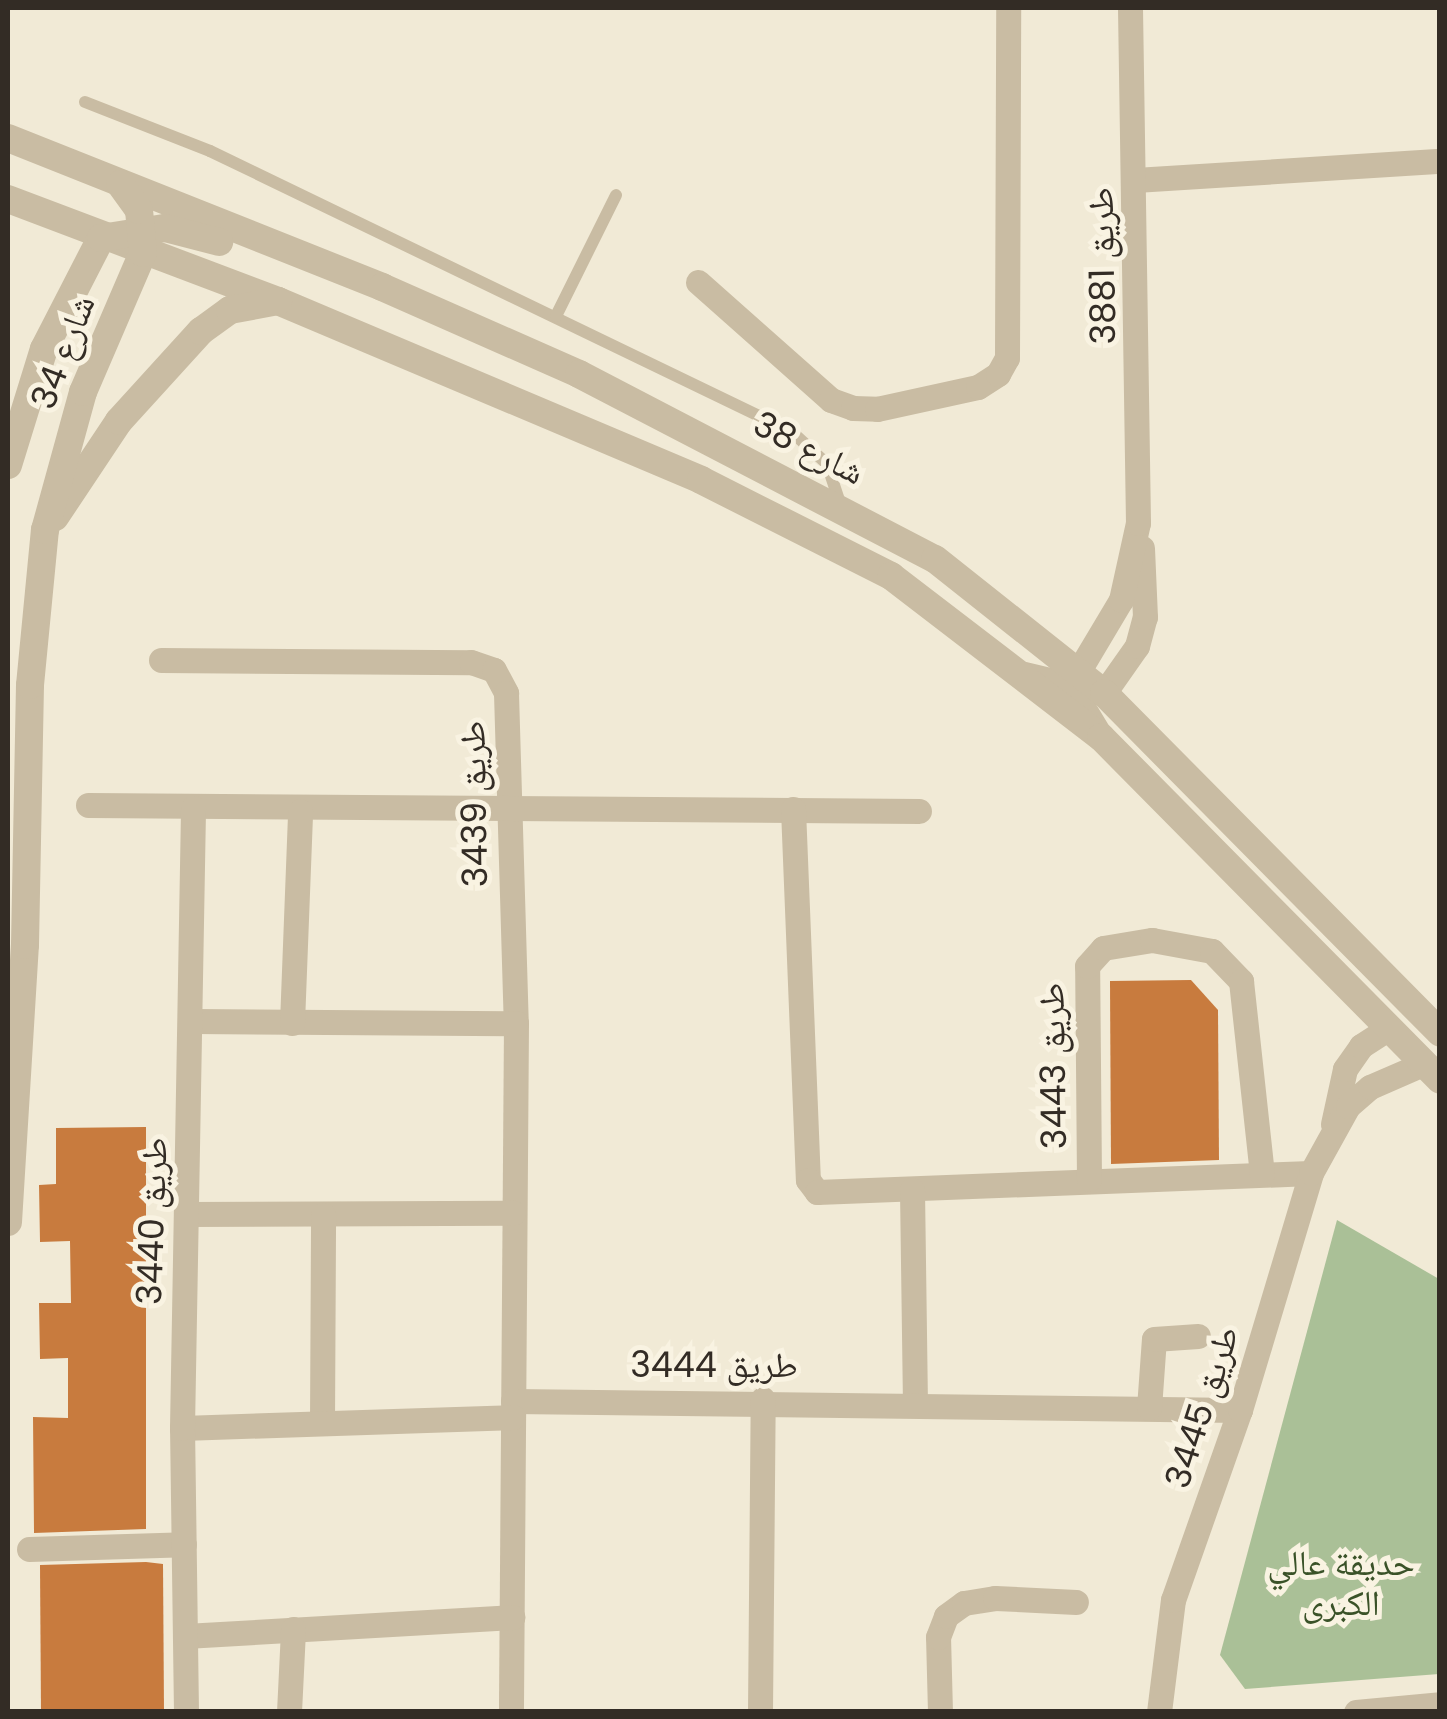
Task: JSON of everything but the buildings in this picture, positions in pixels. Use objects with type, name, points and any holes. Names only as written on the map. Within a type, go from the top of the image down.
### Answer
[{"type":"street","points":[[698,282],[830,400],[852,408],[978,387],[998,374],[1007,358],[1008,8]]},
{"type":"street","name":"طريق 3881","points":[[1086,685],[1138,646],[1146,617],[1138,523],[1136,180],[1130,8]]},
{"type":"street","name":"شارع 38","points":[[8,138],[382,286],[579,374],[841,507],[935,560],[1086,685],[1437,1031]]},
{"type":"street","points":[[1136,180],[1440,161]]},
{"type":"street","points":[[117,181],[143,241],[702,480],[891,576],[1024,674],[1101,737],[1431,1072]]},
{"type":"street","points":[[8,199],[101,238],[143,241],[190,231],[340,286],[382,286]]},
{"type":"street","name":"شارع 34","points":[[9,440],[44,349],[101,238]]},
{"type":"street","name":"شارع 34","points":[[8,1222],[30,686],[45,530],[83,392],[143,241]]},
{"type":"street","points":[[45,530],[119,421],[201,331],[230,310],[278,301]]},
{"type":"street","name":"طريق 3881","points":[[1086,685],[1121,600],[1138,523]]},
{"type":"street","name":"طريق 3439","points":[[161,660],[471,662],[494,670],[506,693],[516,1023],[511,1712]]},
{"type":"street","points":[[1024,674],[1086,685],[1101,737]]},
{"type":"street","points":[[88,805],[300,812],[508,806],[920,810]]},
{"type":"street","name":"طريق 3440","points":[[186,1712],[182,1428],[193,1021],[192,808]]},
{"type":"street","name":"طريق 3443","points":[[793,809],[808,1180],[824,1194],[1089,1179],[1311,1173]]},
{"type":"street","points":[[292,1023],[300,812]]},
{"type":"street","name":"طريق 3443","points":[[1089,1179],[1087,966],[1103,948],[1152,940],[1212,950],[1241,981],[1262,1174]]},
{"type":"street","points":[[193,1021],[516,1023]]},
{"type":"street","points":[[1333,1129],[1345,1070],[1362,1046],[1386,1030],[1437,1031]]},
{"type":"street","points":[[1333,1129],[1370,1086],[1431,1072]]},
{"type":"street","name":"طريق 3445","points":[[1159,1712],[1172,1600],[1240,1410],[1311,1173],[1333,1129]]},
{"type":"street","points":[[912,1190],[915,1403]]},
{"type":"street","points":[[187,1214],[512,1213]]},
{"type":"street","points":[[322,1423],[323,1215]]},
{"type":"street","points":[[1150,1408],[1154,1339],[1198,1336]]},
{"type":"street","points":[[760,1712],[763,1400]]},
{"type":"street","name":"طريق 3444","points":[[182,1428],[322,1423],[512,1409],[763,1400],[1240,1410]]},
{"type":"street","points":[[29,1549],[184,1544]]},
{"type":"street","points":[[940,1712],[938,1637],[946,1616],[964,1602],[995,1598],[1076,1602]]},
{"type":"street","points":[[185,1636],[512,1616]]},
{"type":"street","points":[[289,1712],[292,1629]]},
{"type":"street","points":[[1356,1712],[1440,1704]]},
{"type":"lane","points":[[85,102],[210,150],[792,432],[827,464],[841,507]]},
{"type":"lane","points":[[556,316],[616,195]]},
{"type":"green space","name":"حديقة عالي الكبرى","points":[[1337,1220],[1439,1279],[1439,1674],[1245,1689],[1220,1655]]}]
